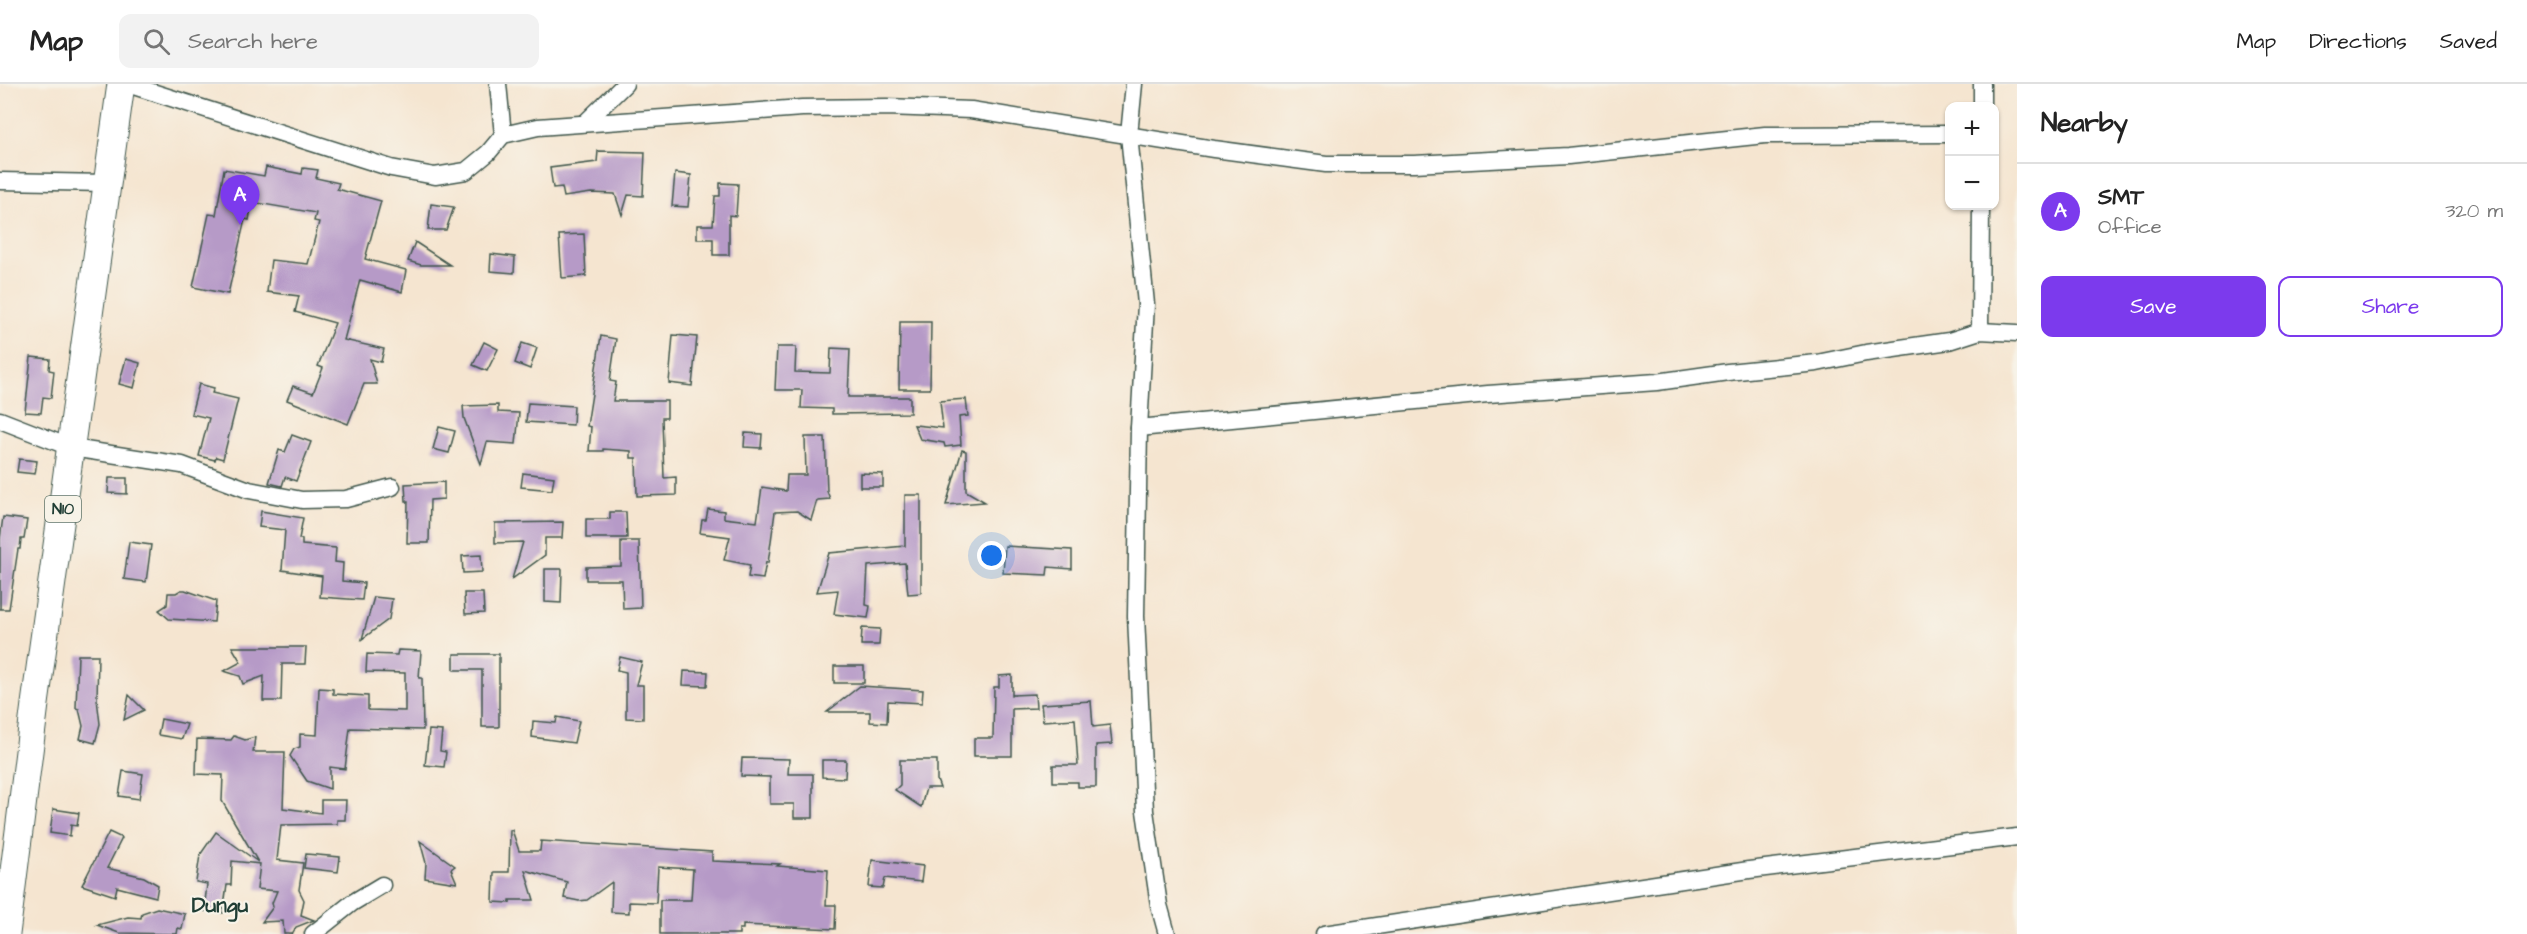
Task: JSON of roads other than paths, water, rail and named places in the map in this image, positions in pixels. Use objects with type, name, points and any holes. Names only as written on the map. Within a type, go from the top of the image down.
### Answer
[{"type":"highway","name":"N10","points":[[6,934],[35,704],[121,84]]},
{"type":"street","points":[[127,84],[391,168],[435,176],[466,171],[488,153],[503,135],[538,127],[802,108],[886,107],[971,110],[1326,164],[1414,164],[1568,156],[1765,135],[1945,134]]},
{"type":"street","points":[[498,84],[503,135]]},
{"type":"street","points":[[586,122],[625,84]]},
{"type":"street","points":[[1134,84],[1129,135],[1146,304],[1139,428],[1136,616],[1145,811],[1159,905],[1167,934]]},
{"type":"street","points":[[1982,84],[1982,102]]},
{"type":"street","points":[[0,181],[106,183]]},
{"type":"street","points":[[1980,331],[1981,210]]},
{"type":"street","points":[[1139,428],[1488,394],[1657,382],[1816,363],[1949,341],[1980,331],[2017,333]]},
{"type":"street","points":[[0,420],[72,448],[182,465],[249,490],[302,500],[346,499],[392,487]]},
{"type":"street","points":[[1324,934],[1401,928],[1749,870],[2017,837]]},
{"type":"street","points":[[313,934],[352,903],[382,885]]},
{"type":"place","name":"SMT","points":[[240,225]]},
{"type":"district","name":"Dungu","points":[[220,905]]}]
